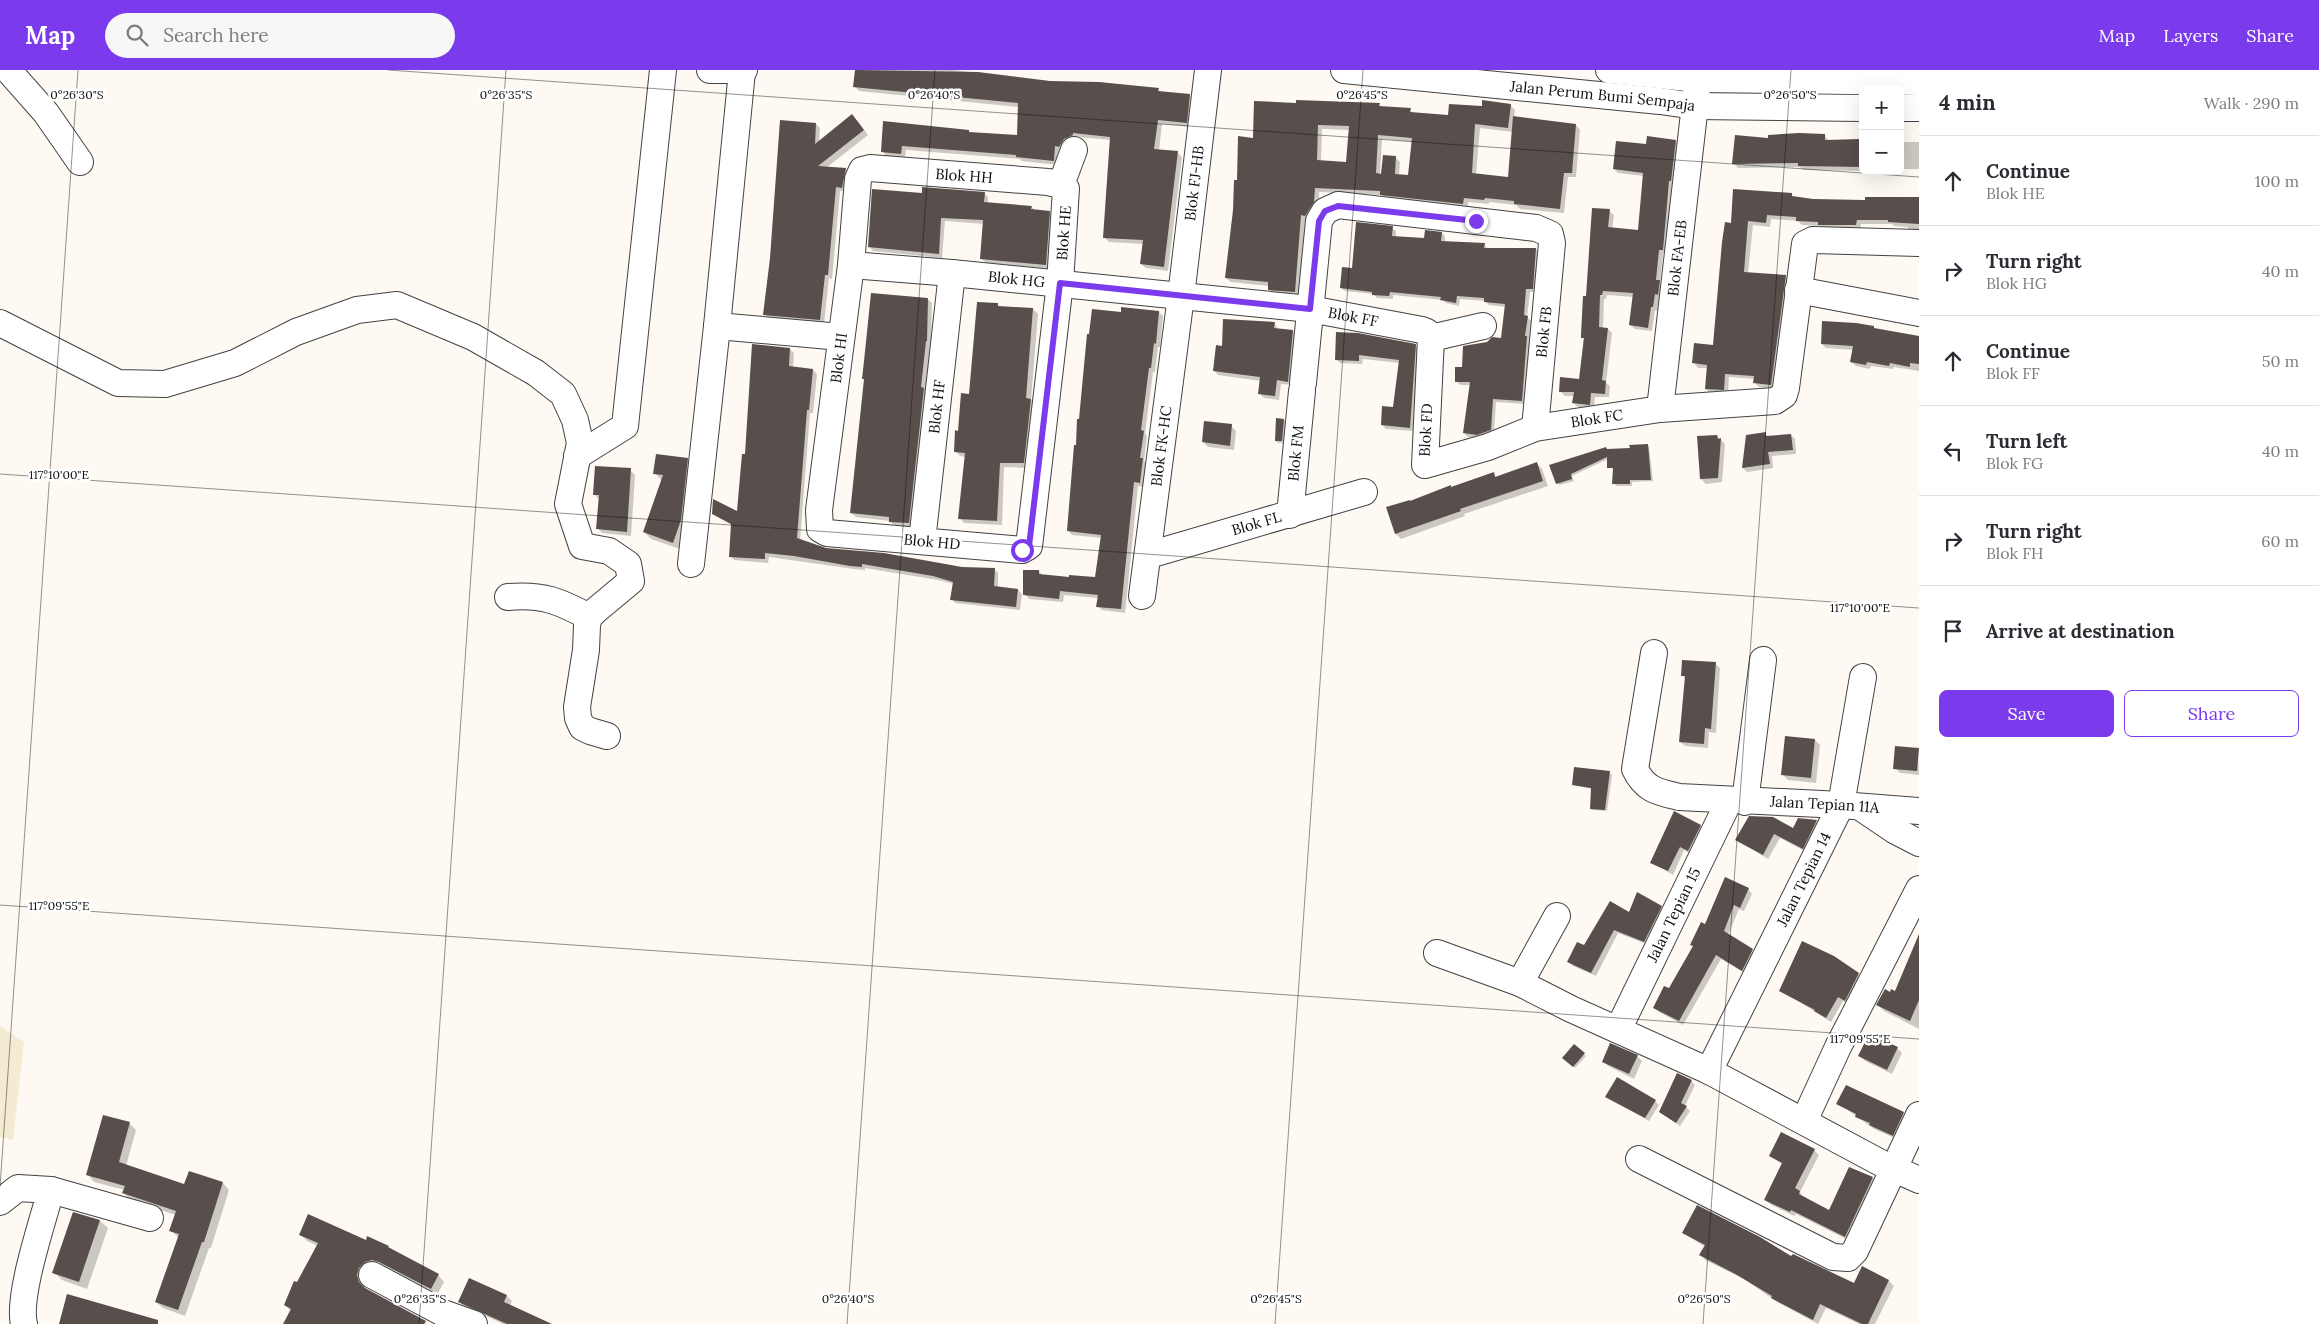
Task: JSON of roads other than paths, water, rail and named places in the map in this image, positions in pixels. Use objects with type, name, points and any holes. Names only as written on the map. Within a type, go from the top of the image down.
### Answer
[{"type":"street","points":[[8,70],[46,113],[80,162]]},
{"type":"street","points":[[577,456],[625,426],[663,70]]},
{"type":"street","points":[[691,564],[743,70],[710,70]]},
{"type":"street","name":"Blok FJ-HB","points":[[1181,296],[1208,70]]},
{"type":"street","name":"Jalan Perum Bumi Sempaja","points":[[1344,70],[1695,106],[1859,108]]},
{"type":"street","name":"Jalan Perum Bumi Sempaja","points":[[1609,70],[1698,75],[1919,82]]},
{"type":"street","name":"Blok FA-EB","points":[[1660,409],[1698,75]]},
{"type":"street","points":[[1904,108],[1919,108]]},
{"type":"street","name":"Blok HE","points":[[1030,538],[1060,283],[1064,191],[1074,150]]},
{"type":"street","name":"Blok HH","points":[[858,179],[862,170],[870,168],[1048,182],[1064,191]]},
{"type":"street","name":"Blok HI","points":[[827,533],[820,529],[819,510],[851,265],[858,179]]},
{"type":"street","name":"Blok FB","points":[[1325,211],[1338,206],[1536,228],[1550,234],[1552,242],[1534,428]]},
{"type":"street","name":"Blok FM","points":[[1290,515],[1319,221],[1325,211]]},
{"type":"street","points":[[1919,243],[1808,241],[1803,250],[1798,290],[1919,313]]},
{"type":"street","name":"Blok HG","points":[[851,265],[1060,283],[1181,296]]},
{"type":"street","name":"Blok HF","points":[[922,541],[952,273]]},
{"type":"street","name":"Blok FC","points":[[1534,428],[1660,409],[1775,401],[1780,399],[1784,395],[1786,388],[1798,290]]},
{"type":"street","name":"Blok FF","points":[[1181,296],[1310,309],[1422,330],[1427,332],[1431,338]]},
{"type":"street","name":"Blok FK-HC","points":[[1142,596],[1181,296]]},
{"type":"street","points":[[0,323],[118,383],[165,384],[235,363],[296,332],[358,310],[397,305],[473,337],[536,373],[563,394],[575,420],[580,443],[568,504],[582,546],[610,551],[628,564],[631,581],[603,602],[589,617],[577,707],[578,718],[582,727],[590,732],[607,736]]},
{"type":"street","points":[[717,326],[841,337]]},
{"type":"street","points":[[1431,338],[1483,326]]},
{"type":"street","name":"Blok FD","points":[[1431,338],[1424,466],[1488,447],[1534,428]]},
{"type":"street","name":"Blok FL","points":[[1148,554],[1290,515],[1364,492]]},
{"type":"street","name":"Blok HD","points":[[827,533],[1022,550],[1029,546],[1030,538]]},
{"type":"street","points":[[508,597],[529,595],[545,597],[561,602],[589,617]]},
{"type":"street","name":"Jalan Tepian 11A","points":[[1654,653],[1636,769],[1642,783],[1658,792],[1679,797],[1850,805],[1919,811]]},
{"type":"street","name":"Jalan Tepian 15","points":[[1618,1030],[1737,801],[1763,660]]},
{"type":"street","name":"Jalan Tepian 14","points":[[1709,1071],[1850,805],[1863,677]]},
{"type":"street","points":[[1850,805],[1919,843]]},
{"type":"street","points":[[1804,1121],[1838,1047],[1919,889]]},
{"type":"street","points":[[1520,983],[1557,916]]},
{"type":"street","points":[[1437,953],[1520,983],[1709,1071],[1919,1180]]},
{"type":"street","points":[[1639,1159],[1840,1259],[1848,1258],[1855,1251],[1919,1115]]},
{"type":"street","points":[[0,1202],[18,1188],[51,1190],[150,1218]]},
{"type":"street","points":[[24,1324],[22,1316],[24,1296],[51,1190]]},
{"type":"street","points":[[372,1275],[441,1319],[474,1324]]}]
